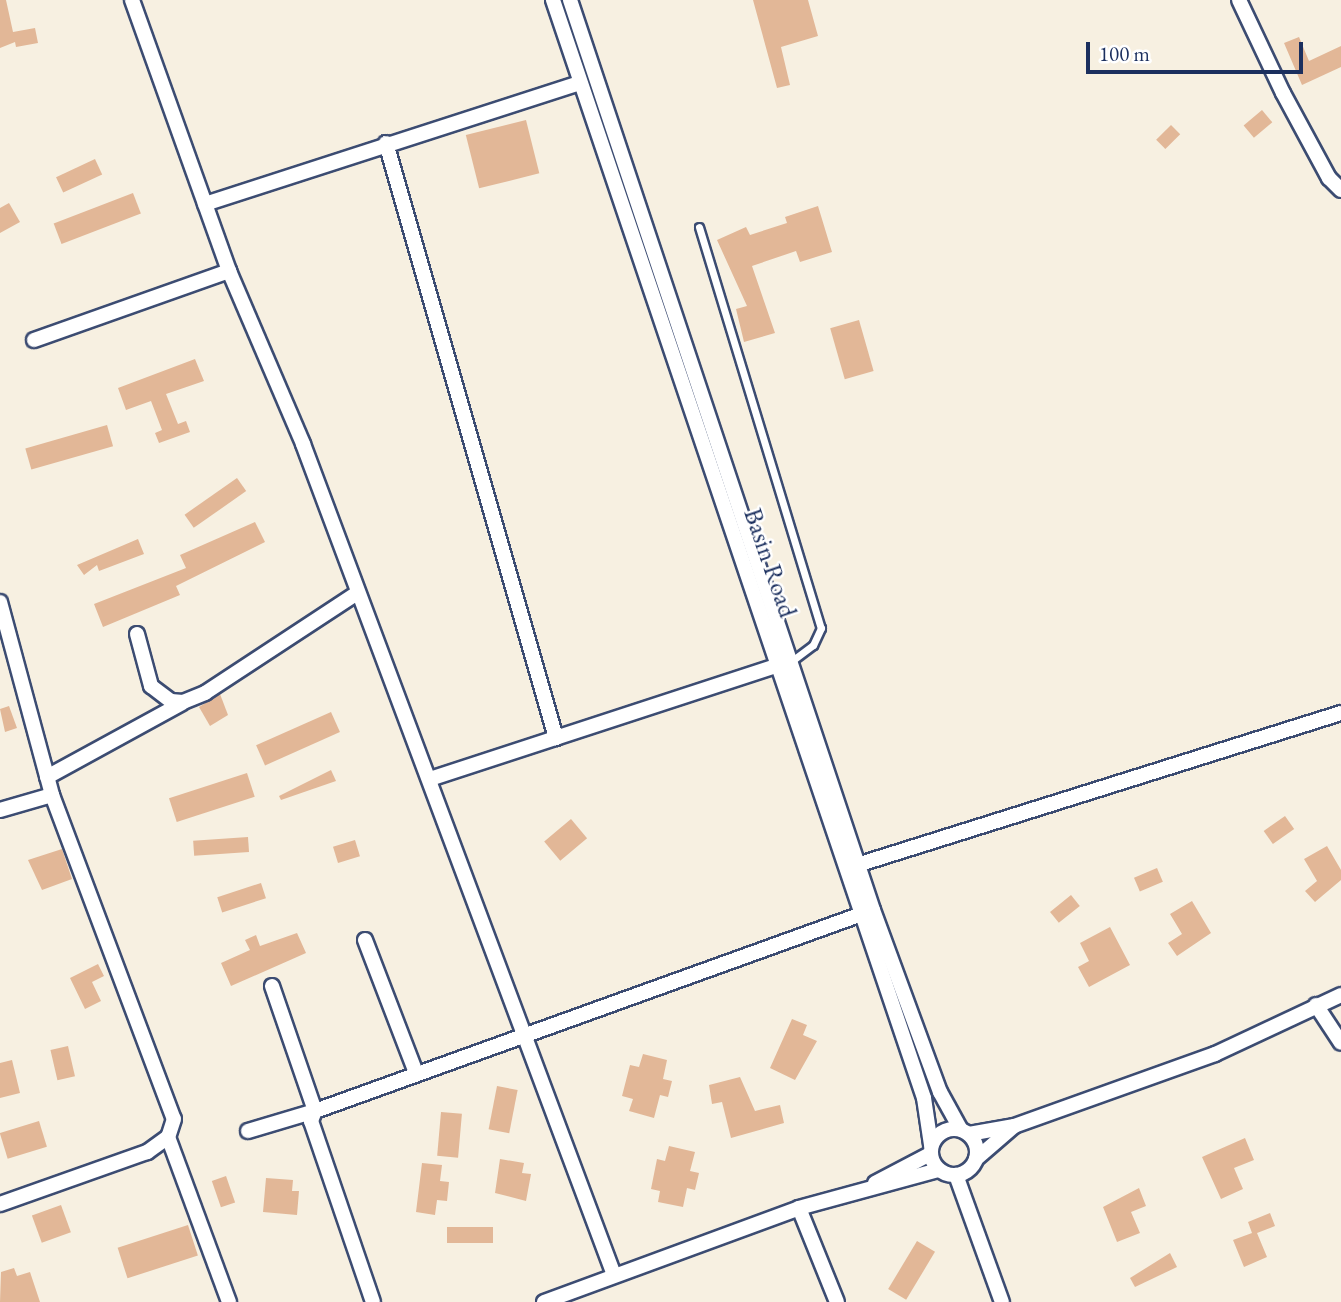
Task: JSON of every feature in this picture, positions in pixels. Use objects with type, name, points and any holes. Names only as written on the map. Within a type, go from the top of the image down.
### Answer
[{"type":"street","points":[[132,0],[229,271],[303,444],[356,594],[526,1032],[614,1275]]},
{"type":"street","name":"Basin Road","points":[[553,0],[704,446],[860,864],[940,1092],[965,1132]]},
{"type":"street","name":"Basin Road","points":[[570,0],[719,440],[859,915],[924,1098],[931,1149]]},
{"type":"street","points":[[1239,0],[1283,93],[1329,178],[1341,190]]},
{"type":"street","points":[[205,204],[386,143],[580,83]]},
{"type":"street","points":[[386,143],[556,738]]},
{"type":"street","points":[[34,340],[229,271]]},
{"type":"street","points":[[704,446],[719,440]]},
{"type":"street","points":[[47,777],[183,702],[205,693],[356,594]]},
{"type":"street","points":[[0,602],[52,795],[174,1119],[168,1136],[147,1152],[0,1203]]},
{"type":"street","points":[[136,634],[151,686],[171,702],[183,702]]},
{"type":"street","points":[[430,779],[786,662]]},
{"type":"street","points":[[860,864],[1341,713]]},
{"type":"street","points":[[0,810],[52,795]]},
{"type":"street","points":[[248,1131],[315,1111],[526,1032],[859,915]]},
{"type":"street","points":[[365,940],[416,1073]]},
{"type":"street","points":[[272,986],[315,1111],[311,1121],[373,1302]]},
{"type":"street","points":[[868,1188],[931,1149],[943,1131],[965,1132],[1014,1126],[1215,1054],[1341,995]]},
{"type":"street","points":[[1316,1005],[1341,1043]]},
{"type":"street","points":[[956,1175],[1014,1126]]},
{"type":"street","points":[[965,1132],[977,1150],[976,1159]]},
{"type":"street","points":[[168,1136],[229,1302]]},
{"type":"street","points":[[931,1149],[938,1170]]},
{"type":"street","points":[[544,1302],[578,1296],[614,1275],[799,1208],[938,1170],[956,1175]]},
{"type":"street","points":[[956,1175],[1002,1302]]},
{"type":"street","points":[[799,1208],[838,1302]]},
{"type":"lane","points":[[699,227],[821,628],[813,645],[786,662]]},
{"type":"building","points":[[0,0],[6,0],[13,32],[35,28],[38,43],[16,47],[15,42],[0,48]]},
{"type":"building","points":[[753,0],[808,0],[818,36],[781,47],[790,85],[777,88]]},
{"type":"building","points":[[1299,37],[1309,61],[1341,46],[1341,67],[1302,85],[1284,43]]},
{"type":"building","points":[[1262,110],[1272,122],[1254,138],[1244,125]]},
{"type":"building","points":[[526,120],[539,173],[479,188],[466,135]]},
{"type":"building","points":[[1171,125],[1180,134],[1165,149],[1156,140]]},
{"type":"building","points":[[95,159],[102,174],[63,193],[56,177]]},
{"type":"building","points":[[133,193],[141,214],[62,244],[54,223]]},
{"type":"building","points":[[9,203],[20,222],[0,233],[0,208]]},
{"type":"building","points":[[818,206],[832,252],[800,262],[796,251],[752,266],[775,333],[744,342],[736,309],[747,306],[717,240],[746,227],[750,235],[787,223],[785,217]]},
{"type":"building","points":[[859,320],[874,371],[845,379],[830,328]]},
{"type":"building","points":[[195,359],[204,381],[166,394],[178,424],[186,421],[190,432],[159,443],[155,433],[162,430],[151,401],[126,410],[118,388]]},
{"type":"building","points":[[107,425],[113,446],[31,470],[25,448]]},
{"type":"building","points":[[237,478],[246,491],[194,528],[185,515]]},
{"type":"building","points":[[255,522],[265,542],[176,586],[180,595],[103,627],[94,604],[186,568],[180,555]]},
{"type":"building","points":[[138,539],[144,554],[99,571],[97,565],[84,575],[77,565]]},
{"type":"building","points":[[220,694],[228,715],[210,726],[199,707]]},
{"type":"building","points":[[9,706],[17,728],[5,732],[0,709]]},
{"type":"building","points":[[331,712],[340,732],[265,765],[256,745]]},
{"type":"building","points":[[331,770],[336,781],[281,800],[279,796]]},
{"type":"building","points":[[247,773],[255,797],[177,822],[169,798]]},
{"type":"building","points":[[1285,816],[1294,829],[1273,844],[1264,831]]},
{"type":"building","points":[[571,819],[587,838],[560,861],[544,841]]},
{"type":"building","points":[[248,837],[249,852],[194,856],[193,841]]},
{"type":"building","points":[[355,840],[360,856],[338,863],[333,847]]},
{"type":"building","points":[[1327,846],[1341,870],[1341,880],[1315,902],[1305,891],[1317,881],[1304,859]]},
{"type":"building","points":[[62,849],[72,879],[42,890],[28,860]]},
{"type":"building","points":[[1157,868],[1163,882],[1140,892],[1134,878]]},
{"type":"building","points":[[261,883],[266,898],[222,912],[217,897]]},
{"type":"building","points":[[1071,895],[1080,906],[1059,923],[1050,912]]},
{"type":"building","points":[[1192,901],[1211,933],[1177,956],[1168,943],[1182,934],[1170,914]]},
{"type":"building","points":[[1110,927],[1130,965],[1089,987],[1078,967],[1089,961],[1080,943]]},
{"type":"building","points":[[297,933],[306,953],[231,986],[221,963],[250,950],[245,940],[256,935],[260,946]]},
{"type":"building","points":[[98,964],[104,976],[92,982],[101,1001],[85,1009],[70,978]]},
{"type":"building","points":[[792,1019],[807,1025],[803,1035],[817,1041],[795,1080],[770,1068]]},
{"type":"building","points":[[68,1046],[75,1076],[57,1080],[50,1050]]},
{"type":"building","points":[[643,1054],[667,1060],[663,1079],[672,1081],[668,1097],[660,1095],[654,1118],[629,1111],[633,1099],[622,1096],[630,1065],[639,1067]]},
{"type":"building","points":[[12,1060],[20,1093],[0,1098],[0,1063]]},
{"type":"building","points":[[740,1077],[755,1111],[780,1105],[784,1123],[731,1138],[722,1102],[712,1104],[709,1085]]},
{"type":"building","points":[[497,1086],[518,1090],[509,1133],[489,1129]]},
{"type":"building","points":[[441,1112],[462,1114],[458,1158],[437,1156]]},
{"type":"building","points":[[39,1121],[47,1147],[8,1159],[0,1133]]},
{"type":"building","points":[[1245,1138],[1254,1160],[1234,1168],[1243,1189],[1221,1199],[1202,1157]]},
{"type":"building","points":[[669,1146],[695,1152],[690,1171],[699,1173],[695,1190],[687,1188],[683,1207],[658,1202],[660,1191],[651,1189],[657,1159],[665,1161]]},
{"type":"building","points":[[500,1159],[524,1163],[522,1173],[531,1174],[526,1201],[495,1193]]},
{"type":"building","points":[[422,1163],[442,1165],[440,1181],[449,1182],[447,1201],[437,1200],[435,1215],[416,1212]]},
{"type":"building","points":[[226,1176],[235,1202],[221,1207],[212,1181]]},
{"type":"building","points":[[266,1178],[293,1180],[292,1191],[299,1191],[297,1215],[263,1212]]},
{"type":"building","points":[[1139,1188],[1146,1206],[1131,1212],[1140,1233],[1117,1242],[1103,1207]]},
{"type":"building","points":[[61,1205],[71,1232],[42,1243],[32,1216]]},
{"type":"building","points":[[1270,1213],[1275,1226],[1257,1233],[1267,1257],[1244,1267],[1233,1240],[1252,1233],[1248,1222]]},
{"type":"building","points":[[188,1225],[198,1255],[128,1278],[118,1248]]},
{"type":"building","points":[[447,1227],[493,1227],[493,1243],[447,1243]]},
{"type":"building","points":[[917,1241],[935,1252],[906,1300],[888,1289]]},
{"type":"building","points":[[1170,1253],[1177,1267],[1135,1287],[1130,1278]]},
{"type":"building","points":[[14,1268],[17,1276],[30,1272],[40,1302],[0,1302],[1,1272]]}]
